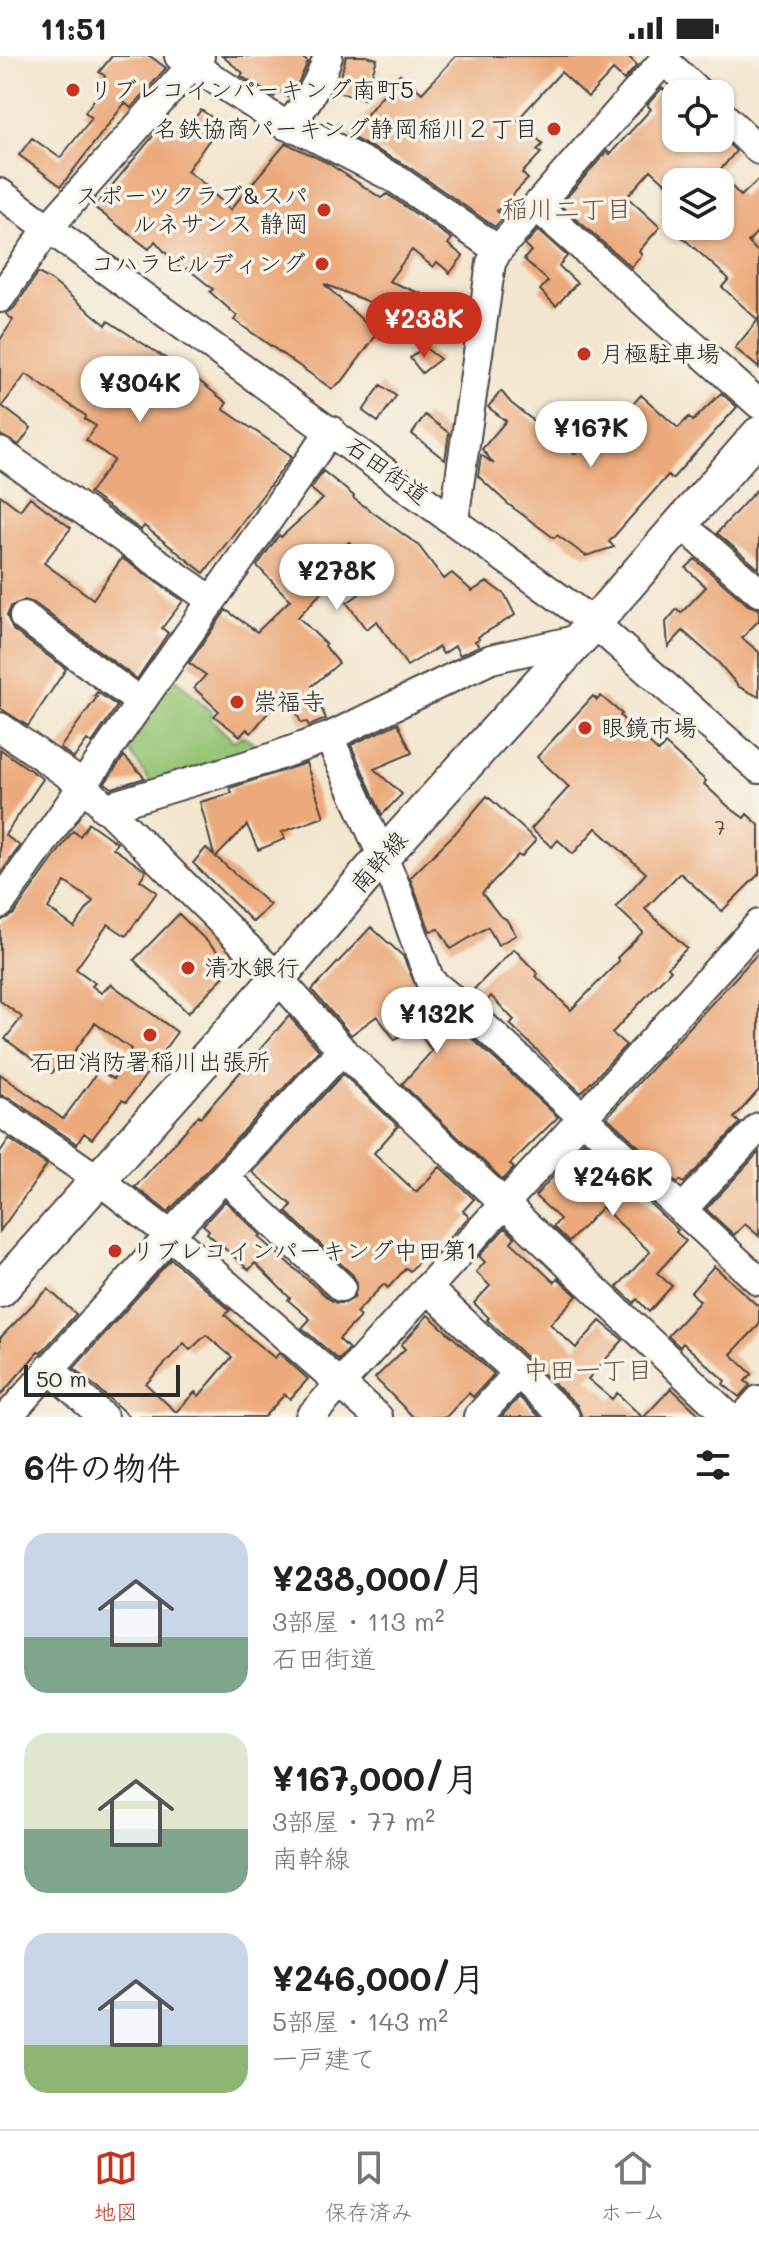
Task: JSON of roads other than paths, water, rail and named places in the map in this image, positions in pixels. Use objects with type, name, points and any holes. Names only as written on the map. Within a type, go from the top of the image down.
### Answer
[{"type":"main road","name":"南幹線","points":[[0,1290],[759,434]]},
{"type":"street","points":[[288,126],[301,110],[328,56]]},
{"type":"street","points":[[454,520],[491,263],[498,250],[663,57],[686,80]]},
{"type":"street","points":[[0,298],[49,227],[190,59],[288,126],[396,179],[498,250]]},
{"type":"street","points":[[734,126],[759,150]]},
{"type":"street","name":"石田街道","points":[[0,193],[454,520],[759,769]]},
{"type":"street","points":[[536,206],[759,404]]},
{"type":"street","points":[[0,904],[331,430]]},
{"type":"street","points":[[0,452],[211,600]]},
{"type":"street","points":[[681,524],[759,592]]},
{"type":"street","points":[[24,617],[140,702]]},
{"type":"street","points":[[104,808],[268,759],[329,737],[491,659],[587,631]]},
{"type":"street","points":[[0,727],[83,785],[278,978],[342,1050],[729,1417]]},
{"type":"street","points":[[329,737],[383,856],[430,981],[584,1117],[759,1281]]},
{"type":"street","points":[[310,1417],[759,924]]},
{"type":"street","points":[[7,1417],[342,1050]]},
{"type":"street","points":[[0,1112],[99,1180],[170,1235],[378,1417]]},
{"type":"street","points":[[682,1210],[759,1127]]},
{"type":"street","points":[[224,1177],[341,1287]]},
{"type":"street","points":[[427,1288],[565,1417]]},
{"type":"street","points":[[49,1368],[103,1417]]},
{"type":"street","points":[[478,1417],[518,1373]]},
{"type":"street","points":[[744,1417],[759,1400]]},
{"type":"place","name":"リブレコインパーキング南町5","points":[[73,90]]},
{"type":"place","name":"名鉄協商パーキング静岡稲川２丁目","points":[[554,129]]},
{"type":"place","name":"スポーツクラブ&スパ ルネサンス 静岡","points":[[324,210]]},
{"type":"place","name":"コハラビルディング","points":[[322,264]]},
{"type":"place","name":"月極駐車場","points":[[584,354]]},
{"type":"place","name":"崇福寺","points":[[237,702]]},
{"type":"place","name":"眼鏡市場","points":[[585,728]]},
{"type":"place","name":"清水銀行","points":[[188,968]]},
{"type":"place","name":"石田消防署稲川出張所","points":[[150,1035]]},
{"type":"place","name":"リブレコインパーキング中田第1","points":[[115,1251]]},
{"type":"district","name":"稲川二丁目","points":[[567,209]]},
{"type":"district","name":"中田一丁目","points":[[588,1370]]}]
